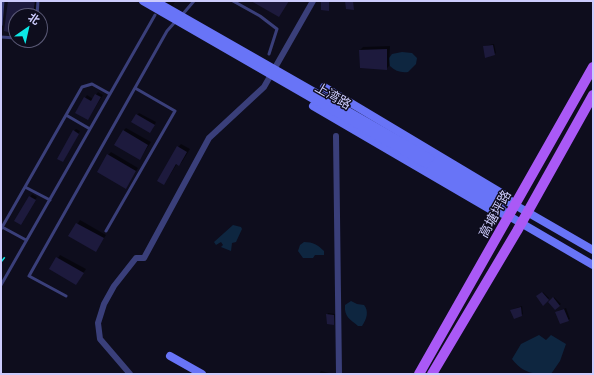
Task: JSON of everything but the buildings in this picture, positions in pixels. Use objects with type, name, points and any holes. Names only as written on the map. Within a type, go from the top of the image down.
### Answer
[{"type":"main road","name":"上湾路","points":[[143,1],[428,161],[500,199],[515,205],[593,250]]},
{"type":"main road","name":"上湾路","points":[[155,1],[428,161],[497,205],[509,216],[593,265]]},
{"type":"main road","name":"高塘坪路","points":[[419,374],[593,67]]},
{"type":"main road","name":"上湾路","points":[[324,88],[503,194],[515,205]]},
{"type":"main road","name":"高塘坪路","points":[[432,374],[521,223],[593,95]]},
{"type":"main road","name":"上湾路","points":[[313,106],[493,211],[509,216]]},
{"type":"main road","points":[[194,374],[169,357],[202,374]]},
{"type":"street","points":[[130,374],[100,339],[98,323],[104,304],[114,286],[136,258],[144,258],[209,138],[264,87],[313,1]]},
{"type":"street","points":[[336,136],[339,374]]},
{"type":"lane","points":[[1,25],[3,1]]},
{"type":"lane","points":[[66,296],[29,276],[167,31],[194,1]]},
{"type":"lane","points":[[233,1],[263,17],[277,29],[269,54]]},
{"type":"lane","points":[[1,285],[155,15]]},
{"type":"lane","points":[[26,240],[2,228],[66,114],[82,87],[92,84],[110,94]]},
{"type":"lane","points":[[106,232],[175,111],[135,88]]},
{"type":"lane","points":[[313,106],[312,103],[320,90],[324,88]]},
{"type":"lane","points":[[66,114],[90,129]]},
{"type":"lane","points":[[25,186],[50,200]]},
{"type":"water","points":[[402,52],[412,53],[417,58],[416,64],[408,72],[398,71],[390,66],[389,58],[392,54]]},
{"type":"water","points":[[233,225],[241,227],[242,229],[236,242],[232,243],[231,251],[221,247],[223,245],[221,242],[216,245],[214,242]]},
{"type":"water","points":[[304,242],[313,243],[324,251],[324,255],[315,255],[313,258],[303,258],[298,251],[300,245]]},
{"type":"water","points":[[351,301],[366,307],[367,315],[362,326],[358,326],[345,312],[345,305]]},
{"type":"water","points":[[539,335],[546,340],[551,335],[566,344],[560,361],[551,374],[529,372],[521,368],[512,359],[521,344]]},
{"type":"railway","points":[[1,262],[5,257]]}]
